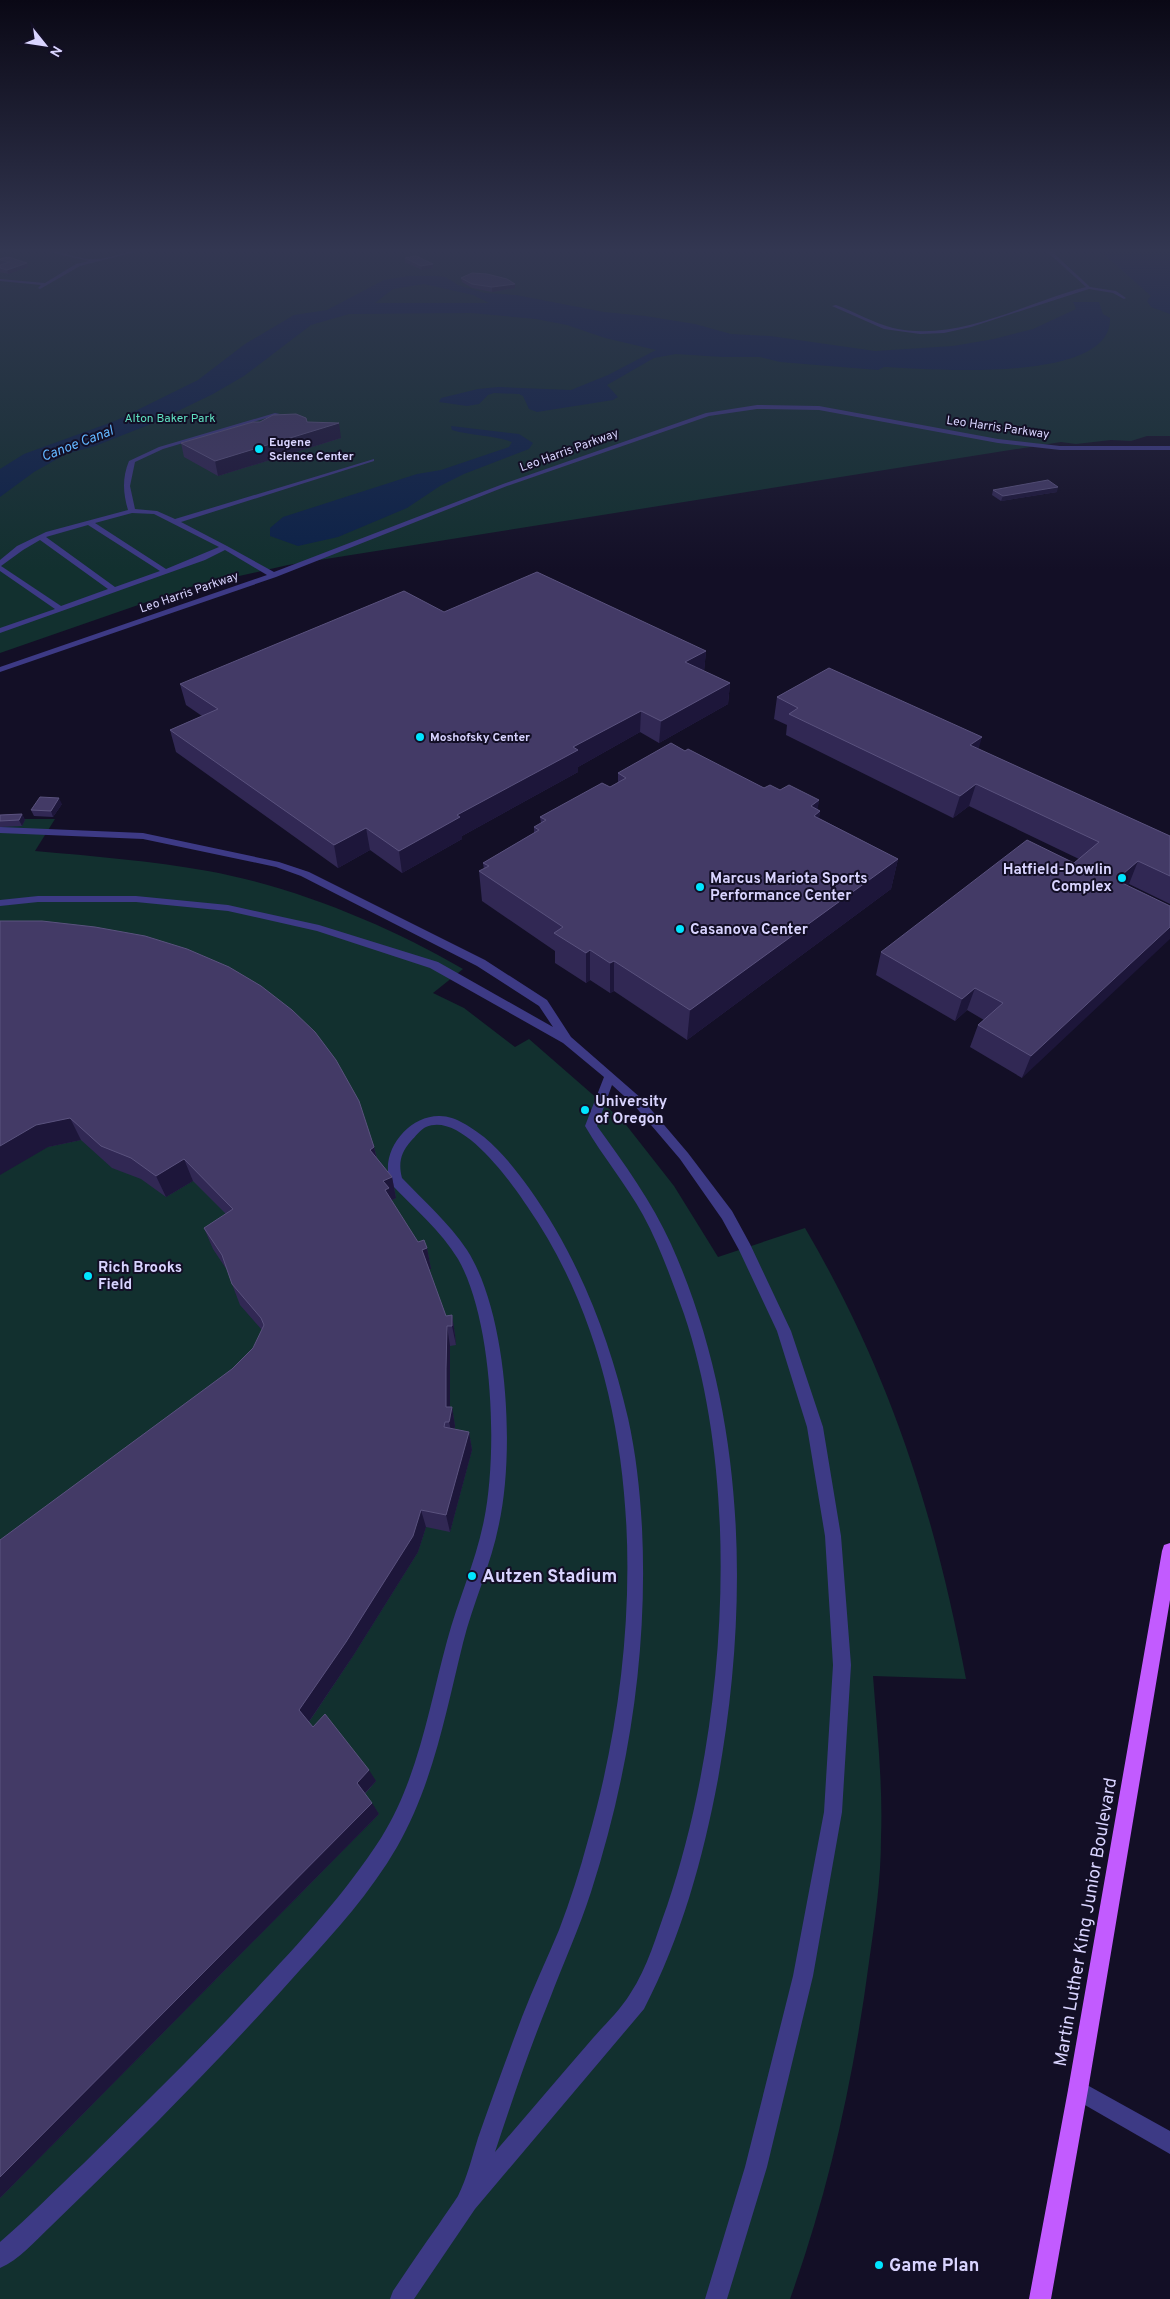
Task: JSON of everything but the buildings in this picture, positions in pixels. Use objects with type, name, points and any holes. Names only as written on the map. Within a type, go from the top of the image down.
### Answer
[{"type":"main road","name":"Martin Luther King Junior Boulevard","points":[[1040,2299],[1078,2090],[1170,1551]]},
{"type":"street","name":"Leo Harris Parkway","points":[[0,670],[273,574],[540,472],[708,414],[757,407],[819,408],[998,441],[1060,448],[1170,448]]},
{"type":"street","points":[[132,510],[126,495],[128,468],[132,461],[160,448],[276,414]]},
{"type":"street","points":[[177,521],[372,460]]},
{"type":"street","points":[[0,564],[20,548],[41,537],[132,510],[156,512],[177,521],[273,574]]},
{"type":"street","points":[[89,522],[165,571]]},
{"type":"street","points":[[41,537],[114,590]]},
{"type":"street","points":[[2,628],[114,590],[225,547]]},
{"type":"street","points":[[0,568],[60,609]]},
{"type":"street","points":[[0,830],[142,836],[279,865],[305,874],[482,963],[543,1003],[567,1040]]},
{"type":"street","points":[[0,903],[38,899],[136,899],[210,906],[274,916],[319,928],[434,965],[567,1040],[610,1076],[638,1102],[684,1156],[727,1215],[745,1248],[784,1331],[815,1426],[833,1536],[842,1665],[833,1812],[800,1985],[756,2167],[716,2299]]},
{"type":"street","points":[[401,2299],[467,2202],[637,2002],[648,1985],[657,1964],[699,1826],[721,1700],[730,1587],[727,1483],[713,1393],[691,1312],[664,1244],[630,1181],[591,1126],[610,1076]]},
{"type":"street","points":[[0,2258],[176,2089],[306,1949],[374,1866],[397,1827],[416,1785],[430,1746],[471,1587],[487,1543],[497,1493],[496,1379],[488,1328],[473,1277],[466,1260],[455,1245],[396,1180],[392,1168],[395,1156],[410,1132],[421,1122],[436,1119],[451,1122],[463,1129],[496,1155],[524,1191],[550,1230],[584,1297],[603,1347],[618,1401],[628,1459],[634,1542],[635,1597],[631,1656],[611,1784],[570,1926],[538,2004],[467,2202]]},
{"type":"street","points":[[1078,2090],[1170,2143]]},
{"type":"green space","name":"Alton Baker Park","points":[[0,355],[1170,355],[1170,436],[1147,436],[1131,441],[1111,440],[1076,444],[1061,442],[288,565],[190,587],[0,653]]},
{"type":"green space","name":"Autzen Stadium","points":[[0,819],[55,819],[35,851],[187,867],[241,878],[307,897],[403,937],[463,969],[433,993],[464,1008],[515,1047],[529,1039],[623,1121],[674,1186],[718,1257],[805,1228],[835,1282],[862,1336],[906,1446],[940,1559],[966,1679],[873,1676],[881,1818],[880,1869],[873,1931],[856,2048],[839,2133],[817,2217],[790,2299],[0,2299]]},
{"type":"water","name":"Canoe Canal","points":[[230,355],[271,355],[244,376],[213,394],[151,424],[95,446],[66,454],[34,472],[0,497],[0,469],[24,454],[115,421],[198,380]]},
{"type":"water","points":[[646,355],[669,355],[654,358],[607,385],[618,397],[613,400],[537,412],[529,409],[523,396],[519,394],[494,393],[488,395],[479,404],[467,406],[439,402],[441,398],[478,389],[499,387],[571,390],[608,375]]},
{"type":"water","points":[[696,355],[1078,355],[1051,363],[1014,368],[975,370],[884,367],[878,370],[780,362],[760,357]]},
{"type":"water","points":[[451,426],[519,434],[533,443],[529,449],[464,474],[440,486],[407,508],[338,537],[298,546],[270,536],[270,528],[283,517],[417,474],[441,470],[509,447],[512,442],[452,430]]},
{"type":"place","name":"Eugene Science Center","points":[[259,449]]},
{"type":"place","name":"Moshofsky Center","points":[[420,737]]},
{"type":"place","name":"Hatfield-Dowlin Complex","points":[[1122,878]]},
{"type":"place","name":"Marcus Mariota Sports Performance Center","points":[[700,887]]},
{"type":"place","name":"Casanova Center","points":[[680,929]]},
{"type":"place","name":"University of Oregon","points":[[585,1110]]},
{"type":"place","name":"Rich Brooks Field","points":[[88,1276]]},
{"type":"place","name":"Autzen Stadium","points":[[472,1576]]},
{"type":"place","name":"Game Plan","points":[[879,2265]]}]
